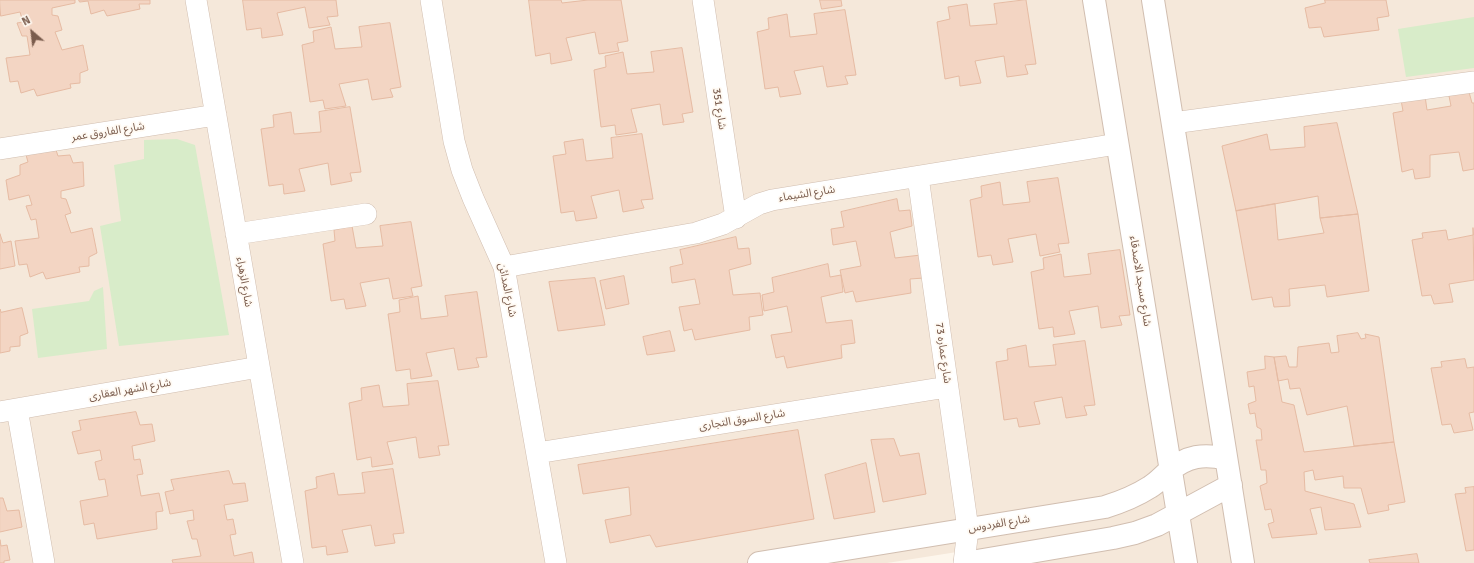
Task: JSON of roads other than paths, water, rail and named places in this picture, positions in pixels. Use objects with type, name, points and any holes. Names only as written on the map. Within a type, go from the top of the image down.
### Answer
[{"type":"street","name":"شارع الزهراء","points":[[196,0],[293,563]]},
{"type":"street","name":"شارع المدائن","points":[[431,0],[454,141],[462,170],[473,198],[504,267],[556,563]]},
{"type":"street","name":"شارع 351","points":[[703,0],[736,218]]},
{"type":"street","name":"شارع مسجد الاصدقاء","points":[[1094,0],[1186,563]]},
{"type":"street","points":[[1153,0],[1243,563]]},
{"type":"street","points":[[1173,123],[1474,82]]},
{"type":"street","name":"شارع الفاروق عمر","points":[[0,149],[216,115]]},
{"type":"street","name":"شارع الشيماء","points":[[504,267],[696,233],[736,218],[753,207],[772,200],[1117,144]]},
{"type":"street","name":"شارع عماره 73","points":[[918,177],[968,529],[964,563]]},
{"type":"street","points":[[236,234],[366,214]]},
{"type":"street","name":"شارع الشهر العقارى","points":[[9,410],[259,367]]},
{"type":"street","name":"شارع السوق التجارى","points":[[537,453],[947,386]]},
{"type":"street","points":[[9,410],[44,563]]},
{"type":"street","name":"شارع الفردوس","points":[[759,563],[1105,507],[1129,499],[1151,486],[1183,461],[1198,456],[1214,455],[1226,459]]},
{"type":"street","points":[[964,563],[1135,533],[1157,525],[1231,484]]}]
